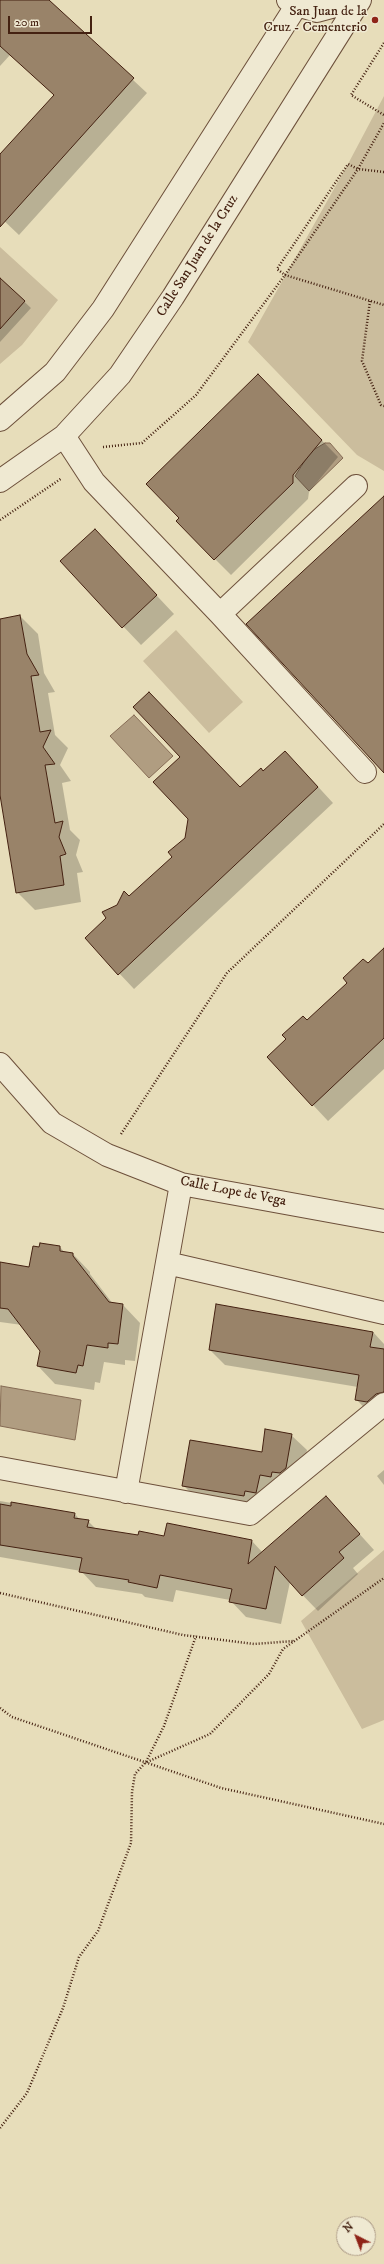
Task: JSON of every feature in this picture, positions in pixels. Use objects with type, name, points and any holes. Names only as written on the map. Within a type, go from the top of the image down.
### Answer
[{"type":"street","name":"Calle San Juan de la Cruz","points":[[0,420],[55,372],[103,310],[295,2],[317,11],[359,0]]},
{"type":"street","name":"Calle San Juan de la Cruz","points":[[0,481],[64,436],[120,375],[173,297],[359,0]]},
{"type":"street","points":[[64,436],[94,482],[220,614],[365,772]]},
{"type":"street","points":[[220,614],[356,486]]},
{"type":"street","name":"Calle Lope de Vega","points":[[0,1064],[52,1123],[107,1155],[181,1184],[384,1221]]},
{"type":"street","points":[[126,1492],[181,1184]]},
{"type":"street","points":[[166,1263],[384,1313]]},
{"type":"street","points":[[0,1468],[250,1514],[384,1404]]},
{"type":"path","points":[[384,43],[351,95],[384,114]]},
{"type":"path","points":[[0,520],[51,487],[100,447],[142,443],[196,395],[285,275],[358,169],[384,123]]},
{"type":"path","points":[[384,172],[358,169],[348,164],[277,269],[285,275],[384,305]]},
{"type":"path","points":[[370,301],[362,361],[381,405],[384,406]]},
{"type":"path","points":[[107,1155],[227,973],[384,824]]},
{"type":"path","points":[[146,1762],[210,1734],[269,1674],[283,1649],[384,1578]]},
{"type":"path","points":[[0,1593],[196,1636],[254,1644],[294,1641]]},
{"type":"path","points":[[0,2128],[27,2093],[63,2008],[80,1957],[98,1931],[131,1843],[132,1792],[135,1774],[146,1762],[164,1726],[196,1636]]},
{"type":"path","points":[[0,1708],[12,1717],[221,1788],[384,1824]]},
{"type":"shaded area","points":[[384,96],[384,471],[357,455],[248,342],[348,164]]},
{"type":"shaded area","points":[[0,247],[58,300],[22,345],[0,364]]},
{"type":"shaded area","points":[[325,443],[330,443],[343,458],[309,491],[295,476],[306,459],[303,456]]},
{"type":"shaded area","points":[[176,630],[243,702],[209,733],[143,661]]},
{"type":"shaded area","points":[[134,715],[173,756],[149,778],[110,736]]},
{"type":"shaded area","points":[[1,1386],[81,1400],[75,1440],[0,1426]]},
{"type":"shaded area","points":[[384,1550],[384,1720],[362,1729],[301,1621]]},
{"type":"building","points":[[0,0],[49,0],[134,78],[0,227],[0,154],[54,95],[0,46]]},
{"type":"building","points":[[0,278],[25,301],[0,329]]},
{"type":"building","points":[[258,374],[322,440],[293,475],[293,483],[214,560],[176,521],[179,518],[146,484]]},
{"type":"building","points":[[384,496],[384,773],[246,624]]},
{"type":"building","points":[[95,529],[157,595],[122,628],[60,561]]},
{"type":"building","points":[[20,615],[27,654],[39,675],[31,676],[40,732],[51,730],[43,747],[55,764],[45,765],[55,823],[63,821],[59,837],[66,854],[60,856],[64,885],[16,893],[0,795],[0,619]]},
{"type":"building","points":[[149,692],[240,787],[261,768],[263,771],[285,751],[318,787],[118,975],[85,938],[106,918],[102,912],[117,905],[124,891],[129,896],[172,857],[168,852],[185,838],[188,819],[153,782],[180,757],[133,707]]},
{"type":"building","points":[[384,948],[384,1038],[312,1106],[267,1057],[286,1039],[282,1035],[303,1016],[307,1020],[347,983],[343,978],[363,959],[368,963]]},
{"type":"building","points":[[40,1243],[60,1246],[60,1251],[73,1253],[73,1256],[109,1302],[123,1304],[118,1344],[108,1343],[108,1348],[87,1345],[83,1366],[78,1365],[76,1373],[37,1366],[40,1351],[8,1309],[0,1308],[0,1262],[29,1267],[33,1246],[39,1247]]},
{"type":"building","points":[[216,1304],[373,1332],[370,1347],[384,1349],[384,1392],[376,1394],[367,1402],[355,1400],[359,1375],[209,1350]]},
{"type":"building","points":[[265,1429],[292,1434],[286,1468],[280,1473],[272,1472],[271,1477],[260,1475],[256,1493],[245,1491],[244,1496],[182,1486],[190,1440],[262,1452]]},
{"type":"building","points":[[326,1496],[360,1534],[339,1552],[344,1558],[302,1596],[275,1566],[266,1609],[229,1602],[232,1589],[160,1575],[157,1588],[128,1582],[129,1580],[79,1572],[82,1558],[0,1545],[0,1504],[11,1506],[11,1502],[75,1513],[74,1518],[89,1520],[87,1527],[138,1535],[139,1531],[164,1536],[167,1523],[252,1540],[248,1564]]},
{"type":"place","name":"San Juan de la Cruz - Cementerio","points":[[375,20]]}]
